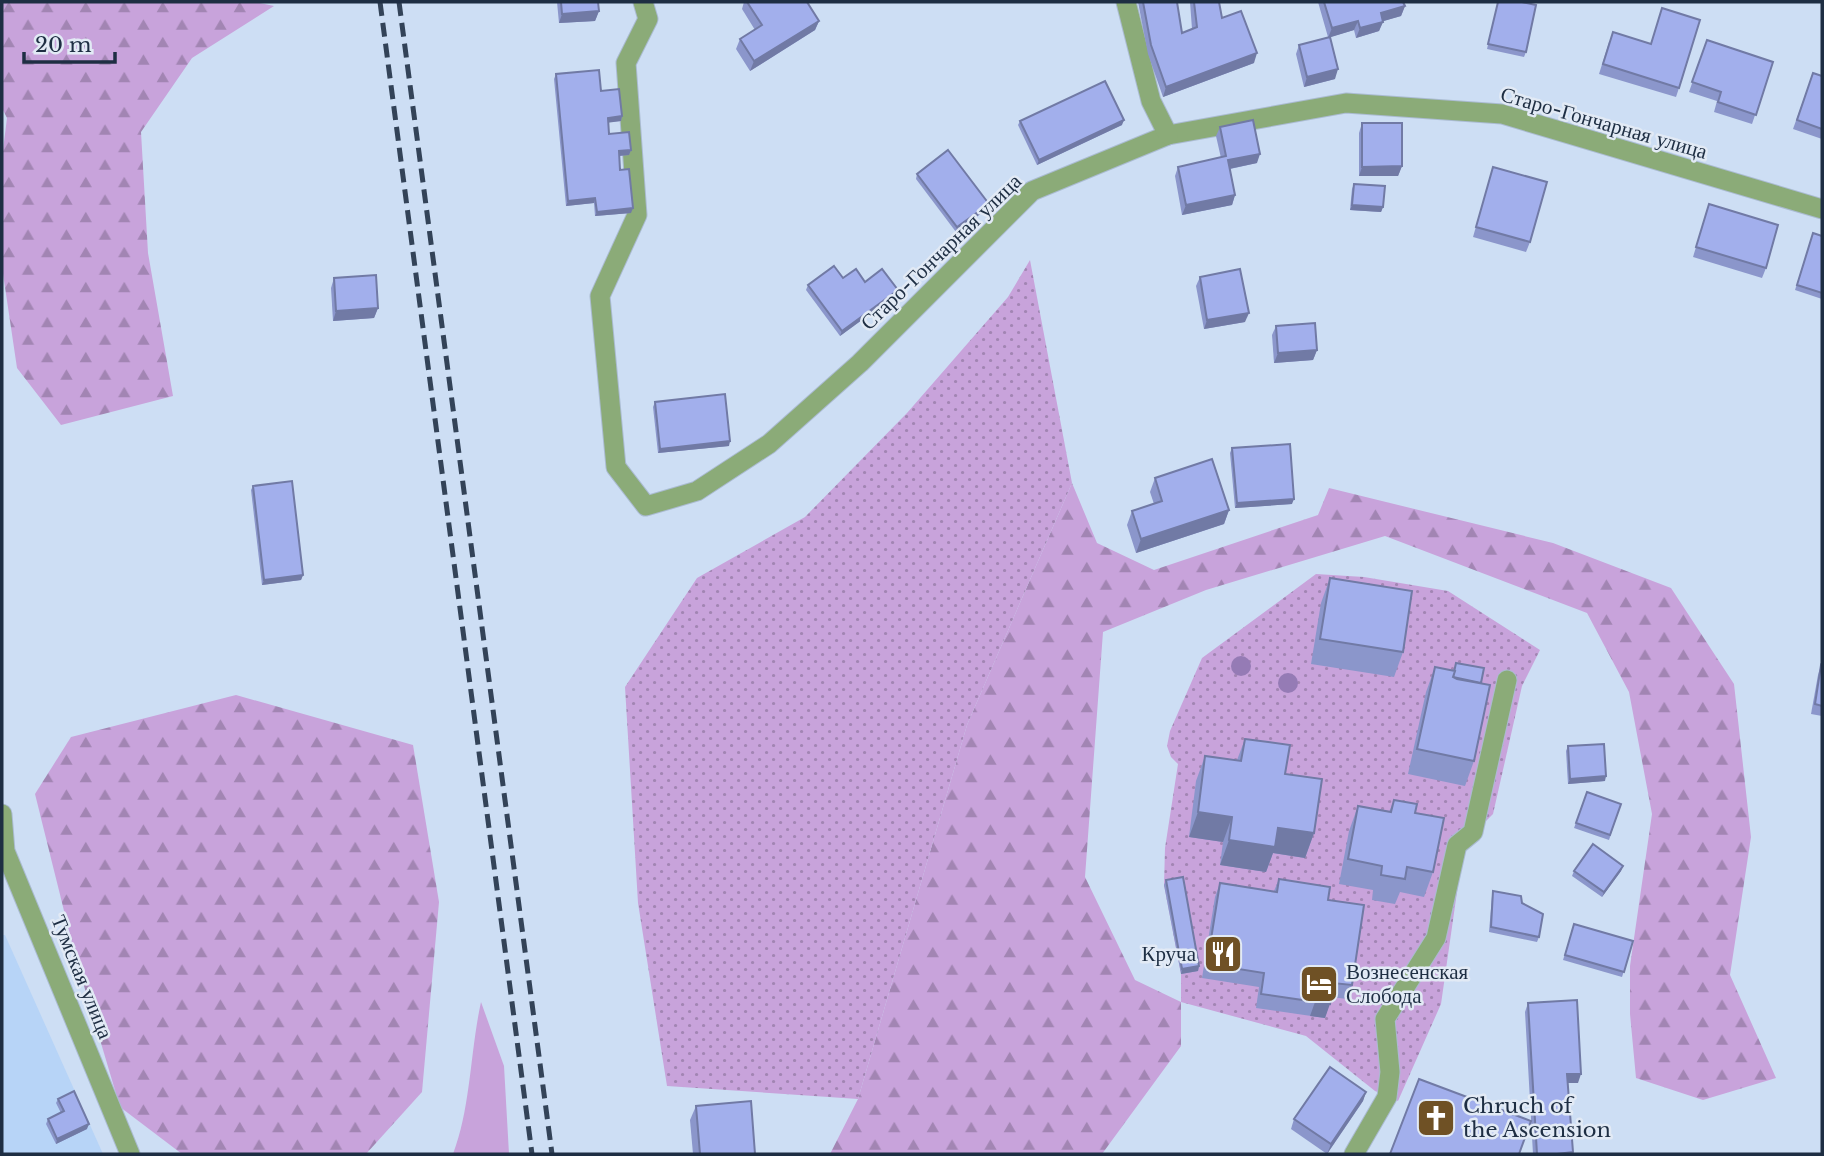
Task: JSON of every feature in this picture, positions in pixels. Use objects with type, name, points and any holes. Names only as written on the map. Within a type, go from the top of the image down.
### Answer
[{"type":"street","name":"Старо-Гончарная улица","points":[[643,2],[648,19],[626,62],[637,215],[600,296],[616,467],[646,506],[697,491],[769,444],[860,363],[1032,191],[1168,135],[1346,103],[1502,114],[1822,209]]},
{"type":"street","points":[[1126,2],[1151,102],[1168,135]]},
{"type":"street","points":[[1354,1154],[1387,1097],[1390,1072],[1385,1019],[1436,938],[1457,845],[1472,832],[1507,680]]},
{"type":"street","name":"Тумская улица","points":[[2,814],[5,851],[130,1154]]},
{"type":"shaded area","points":[[2,935],[5,935],[103,1154],[2,1154]]},
{"type":"green space","points":[[2,2],[255,2],[274,6],[192,58],[141,132],[148,253],[173,396],[61,425],[17,368],[2,267],[2,158],[7,118],[2,108]]},
{"type":"green space","points":[[1030,260],[1072,483],[967,725],[858,1099],[667,1086],[638,903],[625,687],[697,578],[805,517],[907,413],[1008,297]]},
{"type":"green space","points":[[1072,483],[1097,543],[1154,570],[1318,515],[1329,488],[1553,543],[1671,588],[1734,684],[1751,837],[1730,975],[1776,1078],[1703,1100],[1636,1078],[1630,1014],[1630,966],[1652,814],[1629,692],[1587,613],[1385,536],[1206,590],[1103,632],[1085,877],[1135,980],[1181,1002],[1181,1046],[1102,1154],[830,1154],[858,1099],[967,725]]},
{"type":"green space","points":[[1316,574],[1364,577],[1448,591],[1540,650],[1522,686],[1493,814],[1464,843],[1441,1004],[1398,1101],[1375,1091],[1306,1036],[1181,1002],[1181,974],[1164,885],[1165,848],[1178,764],[1171,757],[1167,746],[1170,731],[1202,658]]},
{"type":"green space","points":[[236,695],[413,745],[439,902],[422,1092],[366,1154],[182,1154],[120,1107],[76,959],[35,794],[71,737]]},
{"type":"green space","points":[[481,1002],[504,1066],[509,1154],[453,1154],[467,1098]]},
{"type":"building","points":[[561,2],[598,2],[599,11],[562,14]]},
{"type":"building","points":[[747,2],[807,2],[819,21],[754,61],[740,39],[762,25]]},
{"type":"building","points":[[1143,2],[1177,2],[1182,33],[1197,27],[1194,2],[1219,2],[1222,18],[1241,11],[1257,53],[1166,87],[1151,45]]},
{"type":"building","points":[[1324,2],[1403,2],[1405,6],[1381,13],[1383,22],[1360,28],[1358,21],[1332,28]]},
{"type":"building","points":[[1498,2],[1536,5],[1526,52],[1488,44]]},
{"type":"building","points":[[1662,8],[1700,20],[1679,88],[1603,64],[1613,32],[1651,44]]},
{"type":"building","points":[[1330,37],[1338,69],[1307,77],[1299,45]]},
{"type":"building","points":[[1707,40],[1773,62],[1756,115],[1718,102],[1721,92],[1692,82]]},
{"type":"building","points":[[599,70],[601,91],[619,89],[622,116],[608,118],[609,134],[629,132],[631,150],[619,151],[620,170],[629,169],[633,208],[597,212],[595,198],[568,201],[556,74]]},
{"type":"building","points":[[1813,73],[1822,76],[1822,129],[1797,120]]},
{"type":"building","points":[[1105,81],[1124,120],[1039,160],[1020,121]]},
{"type":"building","points":[[1253,120],[1260,154],[1228,160],[1235,195],[1186,205],[1178,167],[1226,156],[1220,127]]},
{"type":"building","points":[[1362,123],[1402,123],[1402,166],[1362,167]]},
{"type":"building","points":[[948,150],[989,204],[957,227],[917,174]]},
{"type":"building","points":[[1493,167],[1547,182],[1530,242],[1476,227]]},
{"type":"building","points":[[1354,184],[1385,186],[1383,207],[1352,205]]},
{"type":"building","points":[[1709,204],[1778,225],[1766,268],[1696,247]]},
{"type":"building","points":[[1813,233],[1822,236],[1822,293],[1797,285]]},
{"type":"building","points":[[834,266],[843,278],[856,269],[865,282],[882,269],[898,290],[842,331],[808,285]]},
{"type":"building","points":[[1240,269],[1249,313],[1207,320],[1200,277]]},
{"type":"building","points":[[376,275],[378,308],[336,311],[334,278]]},
{"type":"building","points":[[1315,323],[1317,350],[1278,353],[1276,326]]},
{"type":"building","points":[[725,394],[730,441],[660,449],[655,402]]},
{"type":"building","points":[[1290,444],[1294,499],[1237,503],[1232,448]]},
{"type":"building","points":[[1212,459],[1229,510],[1141,539],[1132,511],[1162,501],[1155,478]]},
{"type":"building","points":[[292,481],[303,575],[264,580],[253,486]]},
{"type":"building","points":[[1330,578],[1412,591],[1403,652],[1320,639]]},
{"type":"building","points":[[1456,663],[1484,668],[1481,683],[1453,677]]},
{"type":"building","points":[[1822,666],[1822,706],[1815,704]]},
{"type":"building","points":[[1435,667],[1455,671],[1453,677],[1457,679],[1490,685],[1474,761],[1417,749]]},
{"type":"building","points":[[1245,739],[1290,745],[1285,774],[1322,779],[1314,833],[1278,828],[1275,847],[1229,840],[1232,817],[1198,812],[1205,756],[1241,761]]},
{"type":"building","points":[[1604,744],[1606,776],[1570,779],[1568,746]]},
{"type":"building","points":[[1587,792],[1621,804],[1610,835],[1576,823]]},
{"type":"building","points":[[1394,800],[1417,804],[1415,813],[1444,818],[1433,872],[1407,867],[1405,879],[1381,875],[1382,866],[1348,859],[1358,806],[1391,812]]},
{"type":"building","points":[[1593,844],[1623,866],[1604,892],[1574,871]]},
{"type":"building","points":[[1183,877],[1199,966],[1182,969],[1166,880]]},
{"type":"building","points":[[1279,879],[1330,887],[1328,900],[1364,905],[1352,985],[1333,983],[1330,1004],[1261,994],[1264,973],[1207,964],[1220,883],[1277,892]]},
{"type":"building","points":[[1493,891],[1521,896],[1522,903],[1543,914],[1539,937],[1491,927]]},
{"type":"building","points":[[1574,924],[1633,941],[1624,972],[1565,955]]},
{"type":"building","points":[[1577,1000],[1581,1074],[1567,1074],[1573,1152],[1537,1154],[1528,1003]]},
{"type":"building","points":[[1330,1067],[1366,1092],[1331,1144],[1294,1119]]},
{"type":"building","name":"Chruch of the Ascension","points":[[1419,1079],[1531,1121],[1519,1154],[1390,1154]]},
{"type":"building","points":[[74,1091],[89,1124],[57,1139],[48,1119],[64,1111],[58,1099]]},
{"type":"building","points":[[751,1101],[755,1154],[700,1154],[696,1106]]},
{"type":"railway","points":[[380,2],[532,1154]]},
{"type":"railway","points":[[399,2],[552,1154]]},
{"type":"place","name":"Круча","points":[[1223,954]]},
{"type":"place","name":"Вознесенская Слобода","points":[[1319,984]]},
{"type":"place","name":"Chruch of the Ascension","points":[[1436,1118]]}]
